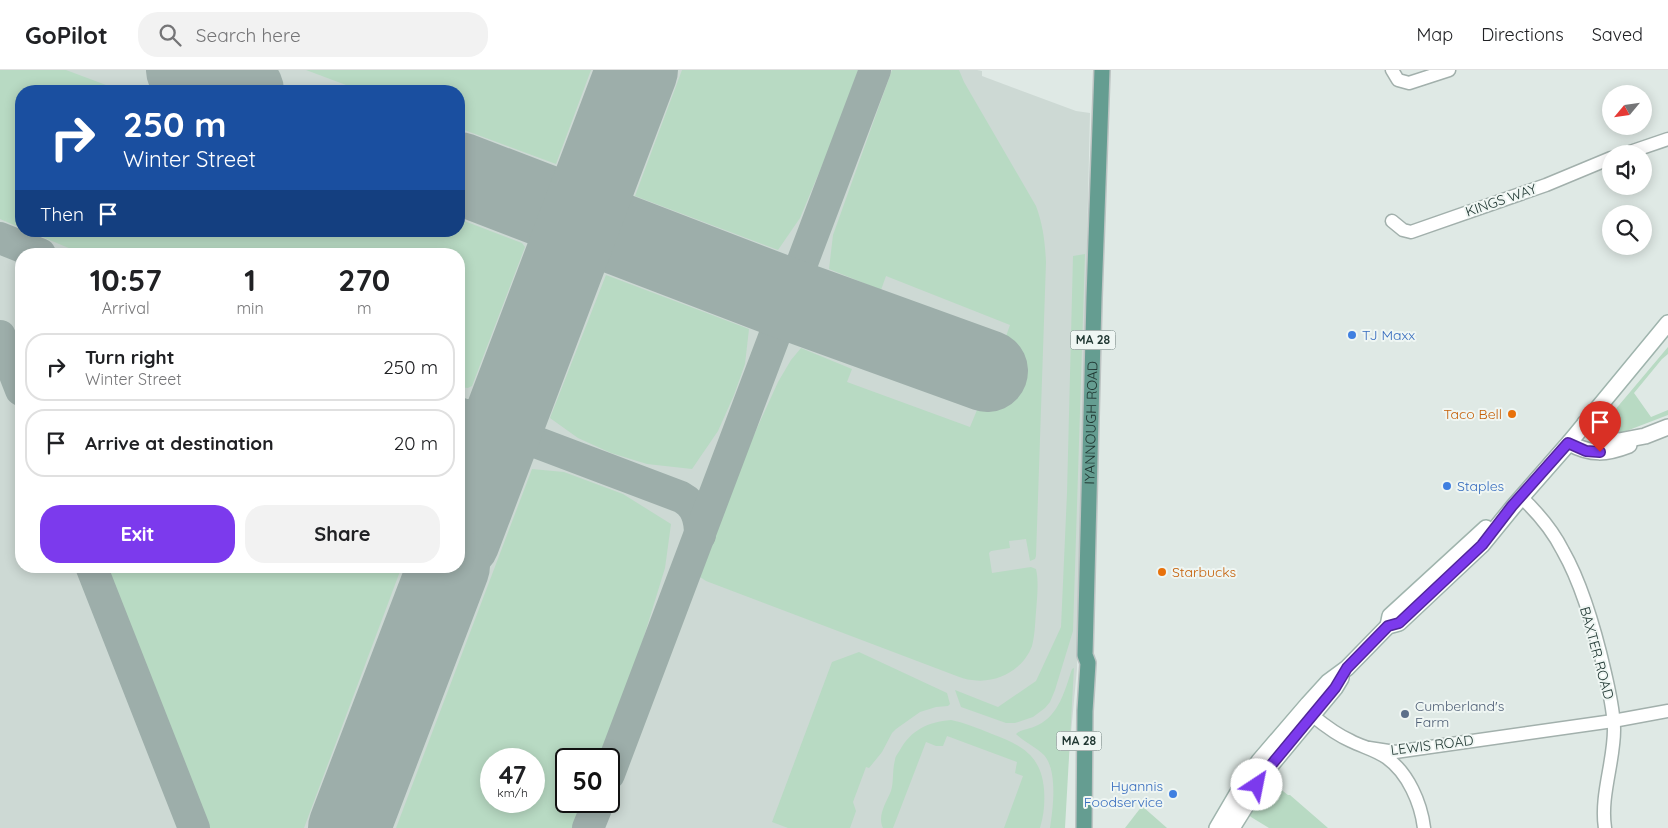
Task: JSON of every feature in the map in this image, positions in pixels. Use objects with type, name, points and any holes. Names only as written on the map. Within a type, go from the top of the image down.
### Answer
[{"type":"main road","name":"IYANNOUGH ROAD","points":[[1084,828],[1094,298],[1102,70]]},
{"type":"main road","points":[[1217,828],[1241,788],[1267,752],[1328,682],[1347,668],[1388,626],[1399,623],[1482,545],[1668,323]]},
{"type":"main road","points":[[1585,423],[1598,435],[1610,440],[1619,441],[1645,436],[1668,427]]},
{"type":"main road","points":[[1568,443],[1586,451],[1607,452],[1636,443],[1645,436]]},
{"type":"main road","name":"IYANNOUGH ROAD","points":[[1074,828],[1083,662],[1086,655]]},
{"type":"main road","points":[[1232,828],[1272,764],[1335,688],[1347,668]]},
{"type":"street","points":[[1392,70],[1398,80],[1408,83],[1449,70]]},
{"type":"street","points":[[1650,145],[1668,139]]},
{"type":"street","name":"KINGS WAY","points":[[1392,221],[1403,230],[1411,232],[1546,184],[1602,162]]},
{"type":"street","name":"BAXTER ROAD","points":[[1517,502],[1530,506],[1562,548],[1569,561],[1597,643],[1608,689],[1614,731],[1604,811],[1605,828]]},
{"type":"street","name":"LEWIS ROAD","points":[[1369,748],[1395,752],[1613,721],[1668,711]]},
{"type":"street","points":[[1312,716],[1343,736],[1369,748],[1396,765],[1419,805],[1424,828]]},
{"type":"shaded area","points":[[0,70],[977,70],[982,71],[982,76],[1076,111],[1090,113],[1077,669],[1062,828],[0,828]]},
{"type":"green space","points":[[0,70],[66,70],[106,85],[15,85],[15,225],[0,219]]},
{"type":"green space","points":[[306,70],[591,70],[556,164],[465,130],[465,85],[346,85]]},
{"type":"green space","points":[[682,70],[858,70],[841,120],[800,218],[778,250],[635,196]]},
{"type":"green space","points":[[892,70],[959,70],[964,82],[1036,206],[1043,234],[1046,262],[1036,556],[1035,559],[1030,561],[1026,539],[1009,541],[1010,548],[989,553],[992,573],[1031,567],[1036,569],[1038,590],[1034,633],[1032,646],[1022,662],[1008,674],[991,680],[970,680],[961,677],[706,581],[700,577],[748,448],[778,382],[791,360],[801,348],[852,369],[847,382],[970,427],[984,393],[997,397],[1010,364],[998,359],[1010,325],[886,276],[881,290],[829,269],[833,235]]},
{"type":"green space","points":[[465,221],[522,243],[525,247],[472,386],[468,388],[465,388],[465,248],[69,248],[42,237],[465,237]]},
{"type":"green space","points":[[1085,254],[1073,631],[1050,702],[1033,717],[1015,723],[1006,723],[961,707],[955,690],[998,707],[1036,681],[1061,627],[1067,493],[1073,256]]},
{"type":"green space","points":[[606,275],[749,329],[745,364],[734,395],[718,431],[692,469],[647,464],[611,453],[578,438],[550,418]]},
{"type":"green space","points":[[1668,347],[1668,354],[1634,393],[1651,417],[1668,410],[1668,415],[1621,433],[1611,431],[1607,427],[1609,417]]},
{"type":"green space","points":[[532,469],[564,472],[623,494],[671,524],[665,568],[634,669],[603,748],[555,748],[555,813],[579,813],[573,828],[396,828]]},
{"type":"green space","points":[[109,573],[399,573],[304,828],[209,828]]},
{"type":"green space","points":[[859,652],[947,693],[950,704],[920,712],[892,733],[882,752],[869,768],[866,767],[853,802],[856,811],[850,828],[788,828],[772,822],[832,662]]},
{"type":"green space","points":[[1074,668],[1065,828],[1050,828],[1053,790],[1051,770],[1044,755],[1016,734],[1038,725],[1051,715],[1060,701]]},
{"type":"green space","points":[[951,720],[1012,742],[1028,753],[1034,760],[1039,768],[1044,789],[1044,809],[1040,828],[1004,828],[1023,776],[1015,773],[1017,762],[947,736],[943,746],[936,746],[926,742],[893,828],[883,828],[881,819],[891,791],[894,764],[904,743],[921,728]]},
{"type":"green space","points":[[1270,781],[1290,795],[1328,828],[1269,828],[1251,817],[1249,815]]},
{"type":"green space","points":[[1142,806],[1167,828],[1125,828]]},
{"type":"taxiway","points":[[619,748],[875,70]]},
{"type":"taxiway","points":[[0,238],[25,248]]},
{"type":"taxiway","points":[[753,286],[772,302],[777,312],[778,326]]},
{"type":"taxiway","points":[[0,336],[15,375]]},
{"type":"taxiway","points":[[465,415],[482,417],[499,412],[514,393]]},
{"type":"taxiway","points":[[465,415],[681,497],[694,508],[699,523],[700,535]]},
{"type":"taxiway","points":[[465,416],[478,424],[485,434],[488,446],[488,462]]},
{"type":"taxiway","points":[[94,573],[194,828]]},
{"type":"taxiway","points":[[588,828],[594,813]]},
{"type":"runway","points":[[187,70],[227,85]]},
{"type":"runway","points":[[465,524],[637,70]]},
{"type":"runway","points":[[465,175],[788,299],[987,371]]},
{"type":"runway","points":[[349,828],[446,573]]},
{"type":"place","name":"TJ Maxx","points":[[1352,335]]},
{"type":"place","name":"Taco Bell","points":[[1512,414]]},
{"type":"place","name":"Staples","points":[[1447,486]]},
{"type":"place","name":"Starbucks","points":[[1162,572]]},
{"type":"place","name":"Cumberland's Farm","points":[[1405,714]]},
{"type":"place","name":"Hyannis Foodservice","points":[[1173,794]]},
{"type":"route","points":[[1257,785],[1293,737],[1335,688],[1347,668],[1388,626],[1399,623],[1482,545],[1512,506],[1568,443],[1586,451],[1600,452]]}]
